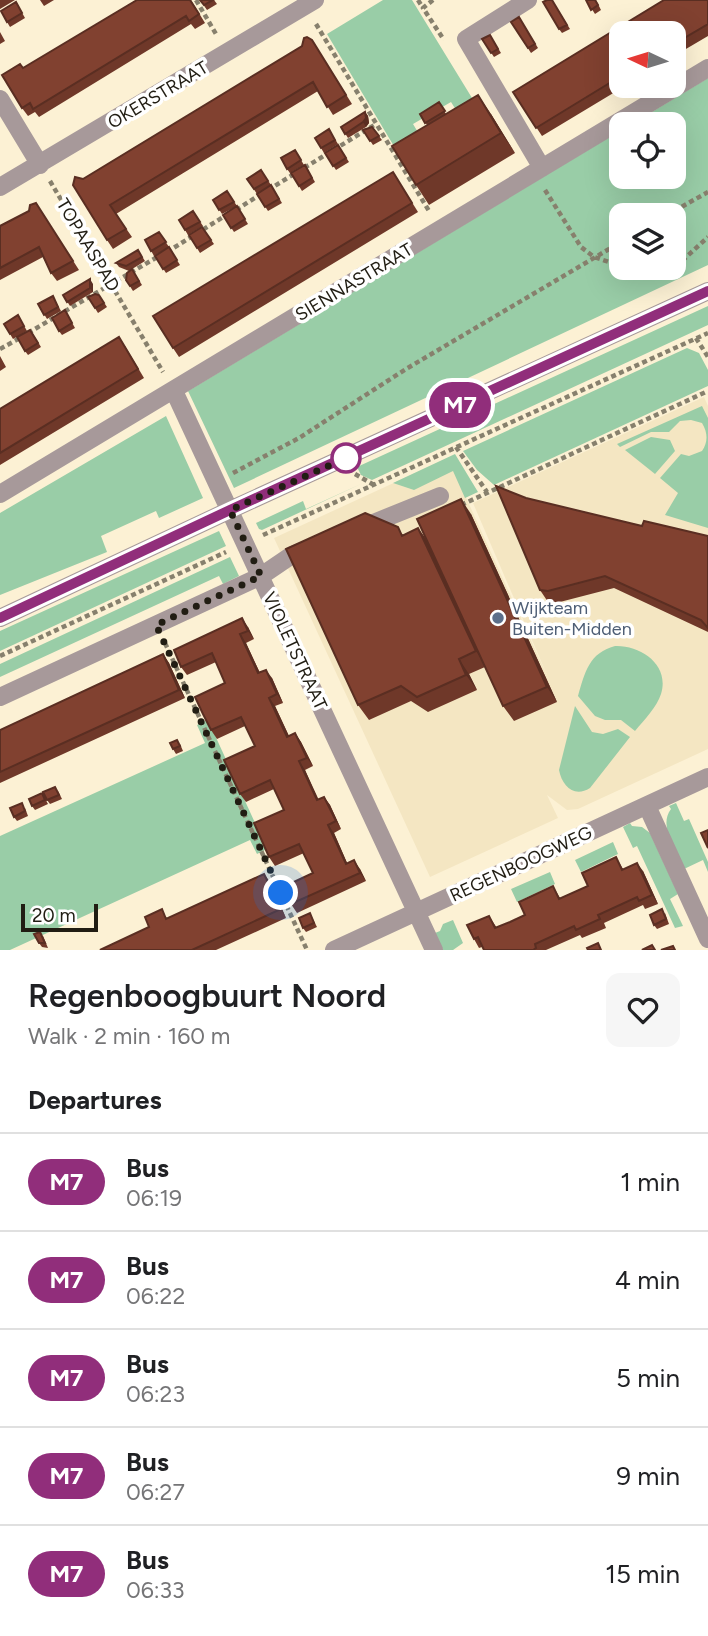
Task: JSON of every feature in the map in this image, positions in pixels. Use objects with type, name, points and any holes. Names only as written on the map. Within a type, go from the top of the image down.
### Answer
[{"type":"street","points":[[528,0],[466,38],[542,168]]},
{"type":"street","name":"OKERSTRAAT","points":[[0,187],[310,3]]},
{"type":"street","name":"SIENNASTRAAT","points":[[0,494],[708,68]]},
{"type":"street","points":[[0,99],[40,165]]},
{"type":"street","points":[[0,618],[708,291]]},
{"type":"street","name":"VIOLETSTRAAT","points":[[174,391],[434,950]]},
{"type":"street","points":[[0,697],[261,576],[292,555],[440,496]]},
{"type":"street","name":"REGENBOOGWEG","points":[[334,950],[708,777]]},
{"type":"street","points":[[647,806],[708,939]]},
{"type":"path","points":[[196,0],[227,53]]},
{"type":"path","points":[[418,0],[449,48],[466,38]]},
{"type":"path","points":[[423,8],[433,0]]},
{"type":"path","points":[[310,3],[376,124],[440,230]]},
{"type":"path","points":[[0,349],[112,285],[376,124]]},
{"type":"path","name":"TOPAASPAD","points":[[40,165],[174,391]]},
{"type":"path","points":[[542,168],[543,187],[581,247],[594,257],[609,262]]},
{"type":"path","points":[[686,204],[708,192]]},
{"type":"path","points":[[686,257],[708,237]]},
{"type":"path","points":[[216,481],[299,438],[406,369],[609,249]]},
{"type":"path","points":[[0,656],[708,332]]},
{"type":"path","points":[[696,338],[708,357]]},
{"type":"path","points":[[440,496],[446,512],[708,391]]},
{"type":"path","points":[[456,447],[487,492]]},
{"type":"path","points":[[354,474],[375,485]]},
{"type":"path","points":[[156,625],[307,950]]},
{"type":"shaded area","points":[[704,397],[708,406],[708,749],[578,809],[567,810],[547,795],[558,818],[430,877],[274,538],[448,458],[550,682],[473,503]]},
{"type":"green space","points":[[383,0],[412,0],[480,111],[463,121],[451,102],[413,124],[425,144],[401,158],[327,34]]},
{"type":"green space","points":[[708,78],[708,265],[686,275],[686,203],[609,203],[609,280],[676,280],[234,488],[188,391],[609,137],[609,189],[686,189],[686,112],[652,112],[675,98],[686,98],[686,91]]},
{"type":"green space","points":[[708,306],[708,325],[372,480],[361,475],[357,467]]},
{"type":"green space","points":[[687,348],[699,353],[708,370],[708,386],[494,485],[477,470],[463,451]]},
{"type":"green space","points":[[702,406],[708,418],[708,528],[665,515],[678,493],[660,478],[681,454],[689,456],[702,451],[706,437],[702,423],[680,421],[669,432],[651,432],[620,447],[617,444]]},
{"type":"green space","points":[[166,416],[203,498],[159,518],[156,511],[101,536],[107,552],[0,595],[0,513]]},
{"type":"green space","points":[[651,437],[670,440],[675,451],[655,474],[625,450]]},
{"type":"green space","points":[[455,454],[478,492],[465,498],[453,471],[414,490],[393,483]]},
{"type":"green space","points":[[363,483],[262,530],[256,523],[303,501],[306,509]]},
{"type":"green space","points":[[219,531],[226,546],[0,651],[0,631]]},
{"type":"green space","points":[[230,557],[239,576],[223,584],[219,576],[0,677],[0,664]]},
{"type":"green space","points":[[615,646],[643,653],[657,666],[661,674],[663,684],[659,699],[635,731],[621,720],[605,720],[595,716],[578,696],[589,665],[599,653]]},
{"type":"green space","points":[[575,706],[592,732],[603,734],[618,729],[630,737],[590,788],[579,792],[566,785],[559,770]]},
{"type":"green space","points":[[208,720],[267,849],[257,854],[250,840],[10,950],[0,950],[0,836],[205,743],[197,725]]},
{"type":"green space","points":[[676,803],[684,821],[689,819],[708,862],[708,872],[703,860],[684,869],[673,847],[666,823],[671,809],[669,806]]},
{"type":"green space","points":[[630,823],[650,833],[678,894],[670,899],[683,926],[675,928],[637,846],[633,848],[623,827]]},
{"type":"green space","points":[[613,842],[618,854],[581,872],[575,860]]},
{"type":"green space","points":[[550,872],[555,884],[517,902],[511,889]]},
{"type":"green space","points":[[453,920],[463,943],[453,950],[443,950],[435,933],[440,931],[443,924]]},
{"type":"building","points":[[137,0],[190,0],[199,14],[189,21],[186,16],[33,109],[30,103],[22,108],[2,75],[20,64],[23,68]]},
{"type":"building","points":[[200,0],[213,0],[204,5]]},
{"type":"building","points":[[552,0],[567,25],[559,29],[543,2]]},
{"type":"building","points":[[586,0],[595,0],[598,5],[591,10]]},
{"type":"building","points":[[664,0],[708,0],[708,24],[686,37],[686,21],[630,21]]},
{"type":"building","points":[[16,2],[22,13],[7,22],[1,11]]},
{"type":"building","points":[[519,17],[535,44],[528,48],[511,22]]},
{"type":"building","points":[[609,34],[609,83],[536,128],[513,92]]},
{"type":"building","points":[[490,35],[498,49],[491,53],[482,39]]},
{"type":"building","points":[[304,38],[312,40],[346,95],[327,107],[313,82],[110,205],[126,229],[107,240],[73,185],[75,177],[83,179],[302,46]]},
{"type":"building","points":[[478,95],[501,133],[416,185],[392,146]]},
{"type":"building","points":[[439,102],[445,111],[425,123],[420,114]]},
{"type":"building","points":[[365,112],[366,118],[363,122],[345,134],[341,127]]},
{"type":"building","points":[[372,127],[379,136],[370,141],[363,130]]},
{"type":"building","points":[[329,129],[335,140],[321,148],[315,138]]},
{"type":"building","points":[[338,145],[346,158],[333,166],[325,153]]},
{"type":"building","points":[[295,150],[301,160],[287,169],[281,158]]},
{"type":"building","points":[[305,165],[312,178],[299,186],[291,173]]},
{"type":"building","points":[[261,170],[268,181],[254,189],[247,179]]},
{"type":"building","points":[[393,172],[412,203],[173,348],[153,316]]},
{"type":"building","points":[[271,185],[279,199],[265,207],[257,194]]},
{"type":"building","points":[[227,191],[234,202],[219,210],[213,200]]},
{"type":"building","points":[[36,203],[73,261],[51,273],[39,247],[0,268],[0,226],[29,211],[30,205]]},
{"type":"building","points":[[237,206],[245,219],[231,228],[223,215]]},
{"type":"building","points":[[193,211],[200,222],[185,230],[179,220]]},
{"type":"building","points":[[202,227],[211,240],[197,248],[189,235]]},
{"type":"building","points":[[159,232],[166,242],[151,251],[145,240]]},
{"type":"building","points":[[169,247],[177,260],[163,269],[155,256]]},
{"type":"building","points":[[138,250],[142,257],[126,266],[116,263]]},
{"type":"building","points":[[132,269],[139,281],[130,286],[126,280],[127,273]]},
{"type":"building","points":[[90,279],[90,288],[67,302],[63,295]]},
{"type":"building","points":[[99,295],[104,303],[95,308],[88,297]]},
{"type":"building","points":[[53,296],[58,307],[44,315],[38,304]]},
{"type":"building","points":[[65,310],[72,323],[59,331],[52,318]]},
{"type":"building","points":[[18,315],[24,326],[10,334],[4,324]]},
{"type":"building","points":[[30,330],[38,343],[25,351],[17,337]]},
{"type":"building","points":[[119,337],[138,369],[0,453],[0,409]]},
{"type":"building","points":[[496,486],[526,498],[642,526],[644,521],[708,536],[708,628],[701,620],[605,576],[548,591],[540,590]]},
{"type":"building","points":[[461,499],[547,687],[503,706],[417,519]]},
{"type":"building","points":[[365,513],[398,527],[402,536],[418,528],[476,651],[459,659],[466,675],[417,697],[401,686],[358,705],[286,549]]},
{"type":"building","points":[[242,618],[248,631],[240,634],[258,673],[266,670],[277,694],[269,698],[287,737],[295,733],[307,758],[299,761],[317,800],[324,797],[336,821],[328,825],[346,864],[354,860],[360,873],[291,904],[283,887],[313,873],[299,844],[269,857],[254,823],[284,810],[270,780],[240,794],[224,760],[255,746],[241,717],[211,730],[195,697],[225,683],[212,653],[181,667],[174,650]]},
{"type":"building","points":[[163,654],[179,690],[0,772],[0,730]]},
{"type":"building","points":[[177,740],[180,746],[173,749],[170,743]]},
{"type":"building","points":[[55,787],[59,795],[47,800],[43,792]]},
{"type":"building","points":[[42,793],[45,800],[32,806],[29,799]]},
{"type":"building","points":[[22,803],[25,811],[14,817],[10,808]]},
{"type":"building","points":[[708,830],[708,848],[701,833]]},
{"type":"building","points":[[616,857],[622,870],[637,863],[652,895],[639,901],[637,897],[598,915],[600,919],[576,930],[574,926],[535,944],[536,948],[533,950],[484,950],[478,937],[474,939],[467,925],[489,916],[495,928],[510,922],[525,915],[519,902],[553,886],[559,899],[588,886],[582,873]]},
{"type":"building","points":[[264,874],[281,909],[192,950],[100,950],[149,927],[145,917],[162,909],[166,919]]},
{"type":"building","points":[[662,909],[666,919],[654,925],[650,915]]},
{"type":"building","points":[[310,913],[314,923],[303,928],[299,918]]},
{"type":"building","points":[[40,932],[45,943],[39,943],[34,934]]},
{"type":"building","points":[[598,943],[601,950],[588,950],[587,948]]},
{"type":"building","points":[[652,945],[655,950],[642,950]]},
{"type":"bus line","name":"M7","points":[[0,618],[708,291]]},
{"type":"place","name":"Wijkteam Buiten-Midden","points":[[498,618]]},
{"type":"route","points":[[281,893],[156,625],[261,576],[230,510],[346,458]]}]
